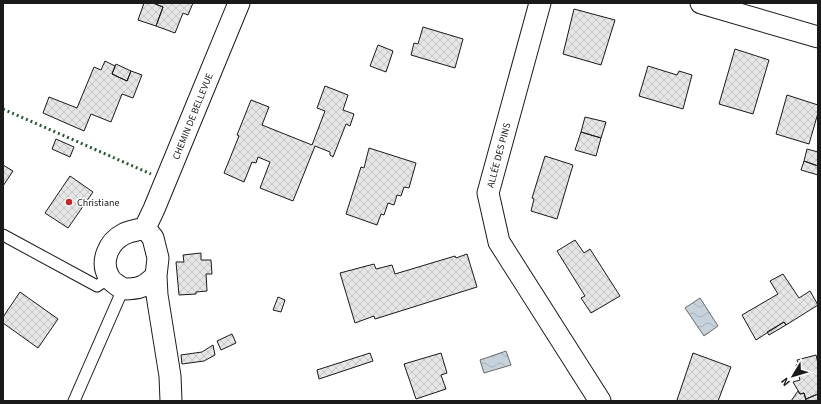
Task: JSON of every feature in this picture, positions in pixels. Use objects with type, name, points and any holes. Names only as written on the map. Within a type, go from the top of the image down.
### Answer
[{"type":"street","name":"CHEMIN DE BELLEVUE","points":[[145,228],[238,3]]},
{"type":"street","name":"ALLÉE DES PINS","points":[[540,3],[488,193],[499,242],[600,401]]},
{"type":"street","points":[[701,3],[818,37]]},
{"type":"street","points":[[156,276],[147,284],[136,289],[116,284],[105,264],[107,252],[112,243],[123,234],[145,228],[152,238],[158,258],[156,276],[157,295],[170,376],[171,401]]},
{"type":"lane","points":[[3,235],[97,286],[116,284],[74,401]]},
{"type":"water","points":[[700,298],[718,326],[704,336],[685,308]]},
{"type":"water","points":[[506,351],[511,365],[484,373],[480,360]]},
{"type":"building","points":[[144,3],[153,3],[163,7],[156,26],[138,20]]},
{"type":"building","points":[[153,3],[193,3],[188,15],[183,13],[175,33],[156,26],[163,7]]},
{"type":"building","points":[[574,9],[615,20],[601,65],[563,54]]},
{"type":"building","points":[[423,27],[463,39],[455,68],[411,55],[414,43],[418,44]]},
{"type":"building","points":[[378,45],[393,51],[386,72],[370,66]]},
{"type":"building","points":[[735,49],[769,60],[753,114],[719,104]]},
{"type":"building","points":[[105,61],[115,66],[112,74],[127,81],[131,71],[142,75],[133,98],[122,94],[111,122],[91,114],[84,131],[43,113],[49,97],[77,108],[94,67],[101,70]]},
{"type":"building","points":[[116,64],[131,71],[127,81],[112,74]]},
{"type":"building","points":[[648,66],[677,75],[679,71],[692,75],[683,109],[639,96]]},
{"type":"building","points":[[325,86],[348,95],[343,110],[354,114],[350,126],[346,124],[333,157],[330,155],[330,152],[315,146],[293,201],[260,188],[270,162],[258,157],[256,163],[252,162],[244,182],[224,173],[239,136],[237,135],[251,100],[269,107],[262,125],[312,145],[325,111],[317,108]]},
{"type":"building","points":[[787,95],[818,105],[818,113],[809,144],[776,134]]},
{"type":"building","points":[[585,117],[606,122],[601,138],[581,132]]},
{"type":"building","points":[[581,132],[601,138],[596,156],[575,150]]},
{"type":"building","points":[[56,139],[74,147],[70,157],[52,149]]},
{"type":"building","points":[[369,148],[416,163],[409,188],[404,187],[401,196],[397,195],[394,205],[388,203],[384,215],[381,214],[377,225],[346,214],[361,167],[364,168]]},
{"type":"building","points":[[807,149],[818,152],[818,166],[804,161]]},
{"type":"building","points":[[545,156],[573,165],[557,219],[531,211],[534,199],[532,198]]},
{"type":"building","points":[[804,161],[818,166],[818,175],[801,170]]},
{"type":"building","points":[[3,165],[13,171],[3,186]]},
{"type":"building","name":"Christiane","points":[[70,176],[93,192],[68,228],[45,213]]},
{"type":"building","points":[[575,240],[584,253],[590,249],[620,296],[591,313],[581,298],[585,296],[557,251]]},
{"type":"building","points":[[201,253],[201,260],[211,260],[212,274],[206,274],[207,291],[196,292],[196,294],[179,295],[176,262],[184,262],[183,255]]},
{"type":"building","points":[[467,254],[477,287],[375,319],[374,316],[355,323],[340,273],[374,264],[376,269],[392,265],[395,274],[455,256],[456,258]]},
{"type":"building","points":[[783,274],[799,298],[810,291],[818,305],[786,325],[784,322],[756,340],[742,315],[778,294],[770,281]]},
{"type":"building","points":[[20,292],[58,319],[38,348],[3,323],[3,317]]},
{"type":"building","points":[[278,297],[285,300],[281,312],[273,310]]},
{"type":"building","points":[[784,322],[786,325],[769,335],[767,332]]},
{"type":"building","points":[[232,334],[236,343],[221,350],[217,341]]},
{"type":"building","points":[[213,345],[215,355],[204,361],[182,364],[181,355],[202,352]]},
{"type":"building","points":[[370,353],[373,361],[319,379],[317,370]]},
{"type":"building","points":[[441,353],[447,373],[441,375],[446,389],[416,399],[404,364]]},
{"type":"building","points":[[693,353],[731,367],[718,401],[677,400]]},
{"type":"building","points":[[816,355],[818,363],[818,394],[806,399],[804,393],[800,394],[793,382],[800,380],[796,365],[799,364],[797,360]]},
{"type":"building","points":[[798,391],[800,394],[804,393],[806,401],[791,401]]},
{"type":"building","points":[[818,394],[818,401],[806,401],[806,399]]},
{"type":"hedge","points":[[3,109],[151,174]]},
{"type":"place","name":"Christiane","points":[[69,202]]}]
